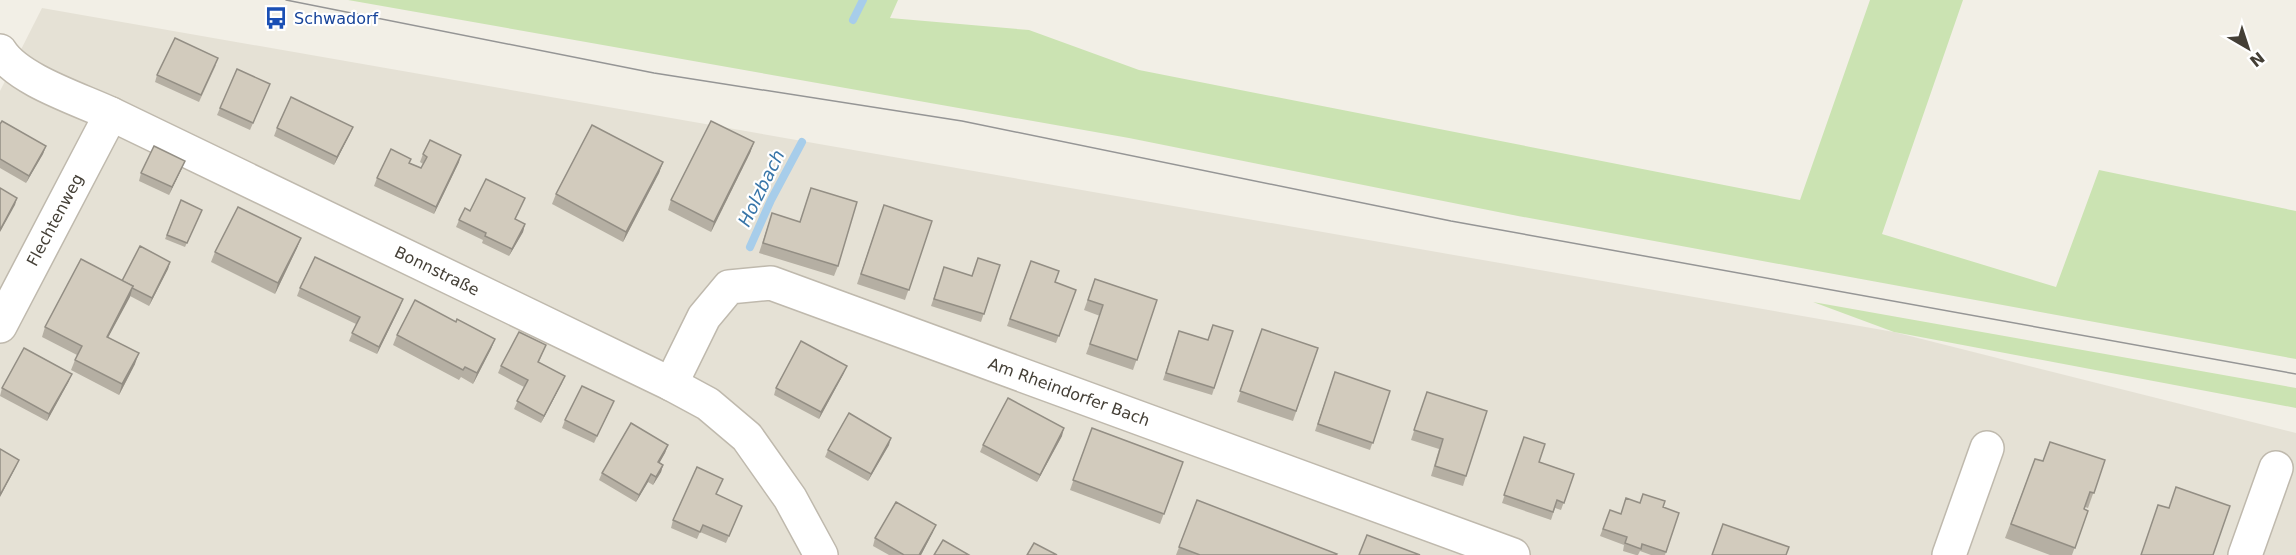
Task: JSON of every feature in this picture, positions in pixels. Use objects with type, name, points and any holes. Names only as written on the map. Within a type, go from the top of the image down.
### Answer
[{"type":"street","name":"Bonnstraße","points":[[0,51],[6,60],[24,75],[111,114],[671,384],[708,404],[747,437],[789,498],[821,555]]},
{"type":"street","name":"Flechtenweg","points":[[0,326],[111,114]]},
{"type":"street","name":"Am Rheindorfer Bach","points":[[671,384],[704,317],[729,287],[771,283],[1513,555]]},
{"type":"street","points":[[1949,555],[1987,448]]},
{"type":"street","points":[[2245,555],[2276,468]]},
{"type":"shaded area","points":[[42,8],[1894,332],[2296,433],[2296,555],[0,555],[0,91]]},
{"type":"green space","points":[[348,0],[898,0],[890,18],[1029,30],[1139,70],[1800,200],[1870,0],[1963,0],[1882,234],[2056,287],[2099,170],[2296,211],[2296,359],[1518,216],[1129,138]]},
{"type":"green space","points":[[1813,302],[2296,388],[2296,408],[1894,332]]},
{"type":"building","points":[[175,38],[218,58],[201,95],[157,75]]},
{"type":"building","points":[[237,69],[270,84],[253,123],[220,108]]},
{"type":"building","points":[[291,97],[353,127],[337,157],[277,128]]},
{"type":"building","points":[[2,121],[46,146],[29,176],[0,159],[0,124]]},
{"type":"building","points":[[711,121],[754,142],[714,222],[671,200]]},
{"type":"building","points":[[592,125],[663,162],[626,232],[556,194]]},
{"type":"building","points":[[430,140],[461,155],[436,207],[377,178],[391,149],[411,159],[409,163],[421,168],[427,157],[423,154]]},
{"type":"building","points":[[154,146],[185,161],[172,187],[141,173]]},
{"type":"building","points":[[486,179],[525,198],[515,219],[525,224],[512,249],[459,220],[465,208],[470,211]]},
{"type":"building","points":[[0,188],[17,198],[0,230]]},
{"type":"building","points":[[811,188],[857,202],[838,266],[763,243],[772,213],[800,222]]},
{"type":"building","points":[[181,200],[202,210],[187,243],[167,235]]},
{"type":"building","points":[[884,205],[932,221],[909,290],[861,274]]},
{"type":"building","points":[[238,207],[301,238],[278,283],[215,252]]},
{"type":"building","points":[[140,246],[170,262],[152,298],[122,281]]},
{"type":"building","points":[[315,257],[403,299],[379,347],[352,333],[360,317],[300,288]]},
{"type":"building","points":[[978,258],[1000,265],[984,314],[934,299],[944,267],[972,276]]},
{"type":"building","points":[[81,259],[133,286],[107,337],[139,353],[122,384],[75,360],[82,346],[45,327]]},
{"type":"building","points":[[1031,261],[1059,271],[1055,282],[1076,290],[1059,336],[1010,319]]},
{"type":"building","points":[[1095,279],[1157,300],[1137,360],[1090,344],[1103,305],[1088,300]]},
{"type":"building","points":[[415,300],[456,322],[457,319],[495,339],[477,373],[465,367],[463,370],[397,335]]},
{"type":"building","points":[[1213,325],[1233,331],[1214,388],[1166,373],[1179,331],[1208,340]]},
{"type":"building","points":[[1262,329],[1318,348],[1296,411],[1240,391]]},
{"type":"building","points":[[519,332],[546,345],[538,362],[565,376],[544,416],[517,401],[528,380],[501,366]]},
{"type":"building","points":[[801,341],[847,366],[821,412],[776,388]]},
{"type":"building","points":[[24,348],[72,374],[49,414],[2,388]]},
{"type":"building","points":[[1335,372],[1390,391],[1373,443],[1318,424]]},
{"type":"building","points":[[582,386],[614,401],[597,436],[565,420]]},
{"type":"building","points":[[1427,392],[1487,411],[1466,476],[1435,466],[1443,439],[1414,430]]},
{"type":"building","points":[[1008,398],[1064,428],[1040,475],[983,445]]},
{"type":"building","points":[[849,413],[891,438],[871,474],[828,450]]},
{"type":"building","points":[[631,423],[668,445],[658,462],[663,465],[656,477],[651,474],[639,495],[602,473]]},
{"type":"building","points":[[1092,428],[1183,462],[1164,514],[1073,480]]},
{"type":"building","points":[[1524,437],[1545,444],[1539,462],[1574,474],[1564,503],[1557,500],[1553,512],[1504,495]]},
{"type":"building","points":[[2050,442],[2105,460],[2094,493],[2090,492],[2084,509],[2088,511],[2075,548],[2011,524],[2035,459],[2043,461]]},
{"type":"building","points":[[0,449],[19,460],[0,495]]},
{"type":"building","points":[[697,467],[723,479],[716,494],[742,506],[729,536],[703,525],[700,532],[673,520]]},
{"type":"building","points":[[2176,487],[2230,506],[2213,555],[2141,555],[2158,505],[2169,508]]},
{"type":"building","points":[[1643,494],[1665,501],[1663,507],[1679,513],[1666,552],[1642,544],[1641,549],[1625,543],[1627,537],[1603,529],[1610,510],[1621,514],[1626,498],[1640,503]]},
{"type":"building","points":[[1197,500],[1337,554],[1200,555],[1179,547]]},
{"type":"building","points":[[896,502],[936,525],[919,555],[904,555],[875,538]]},
{"type":"building","points":[[1723,524],[1789,547],[1786,555],[1712,555]]},
{"type":"building","points":[[1367,535],[1420,555],[1359,555]]},
{"type":"building","points":[[943,540],[969,555],[934,555]]},
{"type":"building","points":[[1034,543],[1057,555],[1027,555]]},
{"type":"waterway","name":"Holzbach","points":[[853,20],[863,0]]},
{"type":"waterway","name":"Holzbach","points":[[750,247],[771,200],[802,142]]},
{"type":"tram line","points":[[286,0],[654,73],[962,121],[1451,221],[2296,374]]},
{"type":"place","name":"Schwadorf","points":[[276,18]]}]
